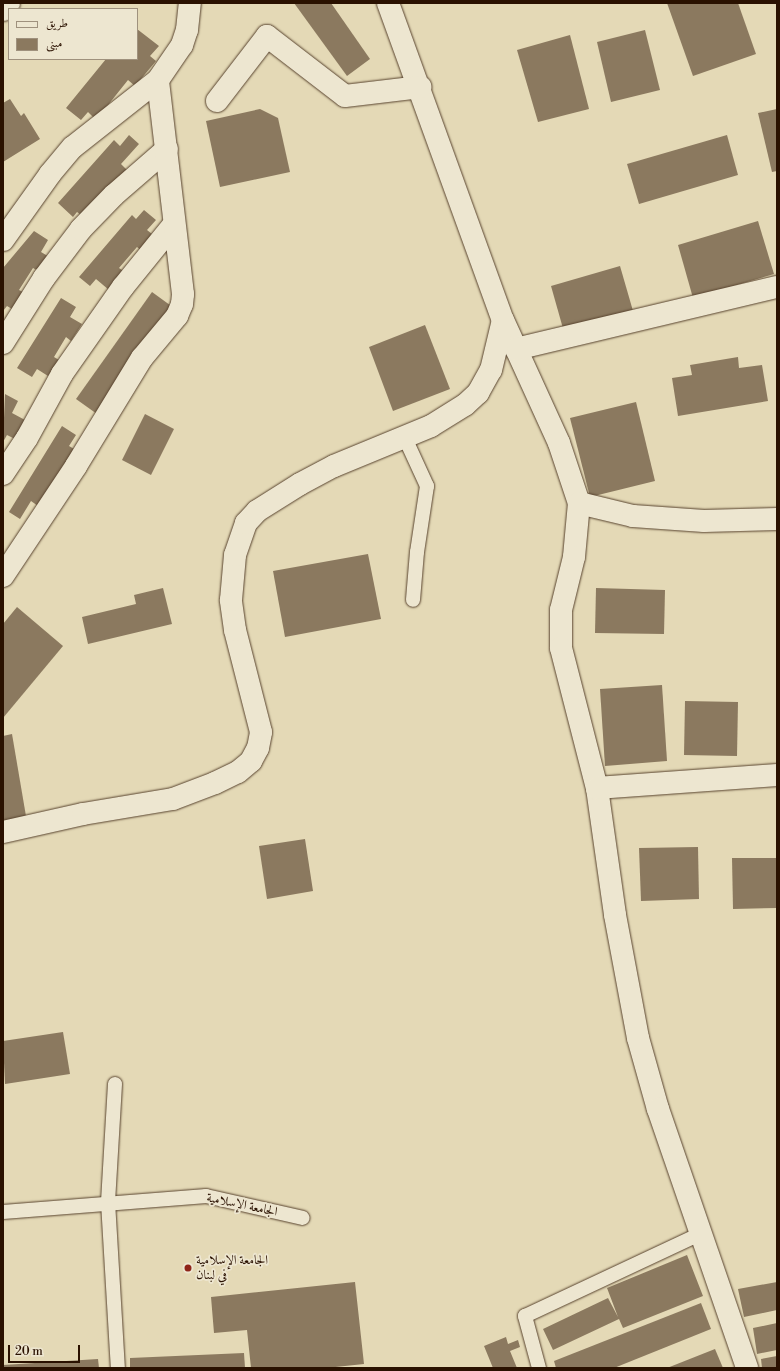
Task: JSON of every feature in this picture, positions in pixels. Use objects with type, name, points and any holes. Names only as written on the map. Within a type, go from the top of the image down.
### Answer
[{"type":"street","points":[[3,10],[9,3]]},
{"type":"street","points":[[3,240],[50,174],[73,147],[158,80],[182,45],[187,30],[190,3]]},
{"type":"street","points":[[388,3],[420,87],[503,320],[559,443],[580,502],[574,557],[560,610],[559,629],[572,697],[597,788],[615,914],[638,1038],[658,1109],[702,1233],[747,1368]]},
{"type":"street","points":[[217,101],[267,36],[345,96],[420,87]]},
{"type":"street","points":[[3,576],[42,519],[142,358],[177,316],[183,294],[158,80]]},
{"type":"street","points":[[3,343],[44,278],[81,230],[114,195],[166,149]]},
{"type":"street","points":[[3,474],[27,438],[62,374],[122,287],[174,224]]},
{"type":"street","points":[[516,349],[777,287]]},
{"type":"street","points":[[3,832],[83,814],[173,799],[215,783],[247,766],[256,754],[261,732],[234,630],[231,600],[235,555],[246,523],[257,511],[300,484],[341,463],[405,438],[445,419],[478,393],[491,370],[503,320]]},
{"type":"street","points":[[580,502],[633,516],[704,521],[777,518]]},
{"type":"street","points":[[597,788],[777,774]]},
{"type":"lane","points":[[405,438],[427,486],[417,552],[413,600]]},
{"type":"lane","points":[[115,1084],[108,1202],[118,1368]]},
{"type":"lane","name":"الجامعة الإسلامية","points":[[3,1212],[108,1202],[206,1196],[303,1218]]},
{"type":"lane","points":[[539,1368],[525,1316],[702,1233]]},
{"type":"building","points":[[294,3],[331,3],[370,59],[347,76]]},
{"type":"building","points":[[667,3],[738,3],[756,54],[693,76]]},
{"type":"building","points":[[138,30],[159,46],[150,56],[156,61],[135,86],[128,80],[96,120],[88,112],[81,120],[66,108],[105,60],[138,60]]},
{"type":"building","points":[[645,30],[660,90],[611,102],[597,42]]},
{"type":"building","points":[[570,35],[589,109],[538,122],[517,50]]},
{"type":"building","points":[[10,99],[21,116],[24,113],[40,139],[3,162],[3,103]]},
{"type":"building","points":[[260,109],[278,118],[290,172],[220,187],[206,121]]},
{"type":"building","points":[[777,109],[777,171],[772,172],[758,113]]},
{"type":"building","points":[[129,135],[139,144],[121,164],[130,173],[84,217],[77,212],[73,217],[58,203],[114,140],[120,146]]},
{"type":"building","points":[[727,135],[738,175],[639,204],[627,164]]},
{"type":"building","points":[[144,210],[156,220],[147,230],[157,238],[144,253],[137,247],[119,268],[125,272],[109,290],[96,279],[90,286],[79,277],[132,215],[136,219]]},
{"type":"building","points":[[758,221],[774,274],[693,298],[678,245]]},
{"type":"building","points":[[34,231],[48,240],[41,252],[51,258],[42,273],[33,268],[19,290],[23,292],[12,309],[7,306],[3,311],[3,268]]},
{"type":"building","points":[[620,266],[633,311],[564,332],[551,286]]},
{"type":"building","points":[[152,292],[174,308],[97,414],[76,399]]},
{"type":"building","points":[[61,298],[76,307],[70,317],[82,324],[71,341],[66,337],[54,357],[59,360],[48,376],[37,369],[32,377],[17,368]]},
{"type":"building","points":[[425,325],[450,389],[393,411],[369,347]]},
{"type":"building","points":[[738,357],[739,368],[762,365],[768,401],[678,416],[672,378],[692,375],[690,365]]},
{"type":"building","points":[[5,394],[18,401],[12,413],[25,420],[15,439],[7,435],[3,442]]},
{"type":"building","points":[[636,402],[655,481],[590,497],[570,418]]},
{"type":"building","points":[[145,414],[174,429],[151,475],[122,460]]},
{"type":"building","points":[[62,426],[76,435],[69,446],[81,453],[45,511],[31,501],[20,519],[9,512]]},
{"type":"building","points":[[368,554],[381,619],[285,637],[273,571]]},
{"type":"building","points":[[163,588],[172,624],[88,644],[82,617],[136,604],[134,595]]},
{"type":"building","points":[[596,588],[665,590],[664,634],[595,633]]},
{"type":"building","points":[[17,607],[63,646],[3,718],[3,624]]},
{"type":"building","points":[[662,685],[667,761],[605,766],[600,689]]},
{"type":"building","points":[[685,701],[738,702],[737,756],[684,755]]},
{"type":"building","points":[[12,734],[27,822],[3,826],[3,736]]},
{"type":"building","points":[[305,839],[313,891],[267,899],[259,846]]},
{"type":"building","points":[[698,847],[699,899],[641,901],[639,848]]},
{"type":"building","points":[[732,858],[777,858],[777,908],[733,909]]},
{"type":"building","points":[[63,1032],[70,1074],[5,1084],[3,1041]]},
{"type":"building","points":[[687,1255],[703,1296],[623,1328],[619,1319],[553,1350],[543,1329],[608,1298],[618,1317],[607,1288]]},
{"type":"building","points":[[355,1282],[364,1364],[326,1368],[251,1368],[247,1330],[214,1333],[211,1297]]},
{"type":"building","points":[[777,1282],[777,1310],[744,1317],[738,1289]]},
{"type":"building","points":[[701,1303],[711,1329],[614,1368],[556,1368],[554,1361]]},
{"type":"building","points":[[777,1323],[777,1350],[757,1354],[753,1328]]},
{"type":"building","points":[[506,1337],[508,1344],[518,1340],[520,1347],[510,1351],[517,1368],[493,1368],[484,1346]]},
{"type":"building","points":[[715,1349],[723,1368],[667,1368]]},
{"type":"building","points":[[244,1353],[245,1368],[130,1368],[130,1358]]},
{"type":"building","points":[[777,1356],[777,1368],[762,1368],[761,1359]]},
{"type":"building","points":[[98,1359],[99,1368],[3,1368],[3,1365]]},
{"type":"place","name":"الجامعة الإسلامية في لبنان","points":[[188,1268]]}]
